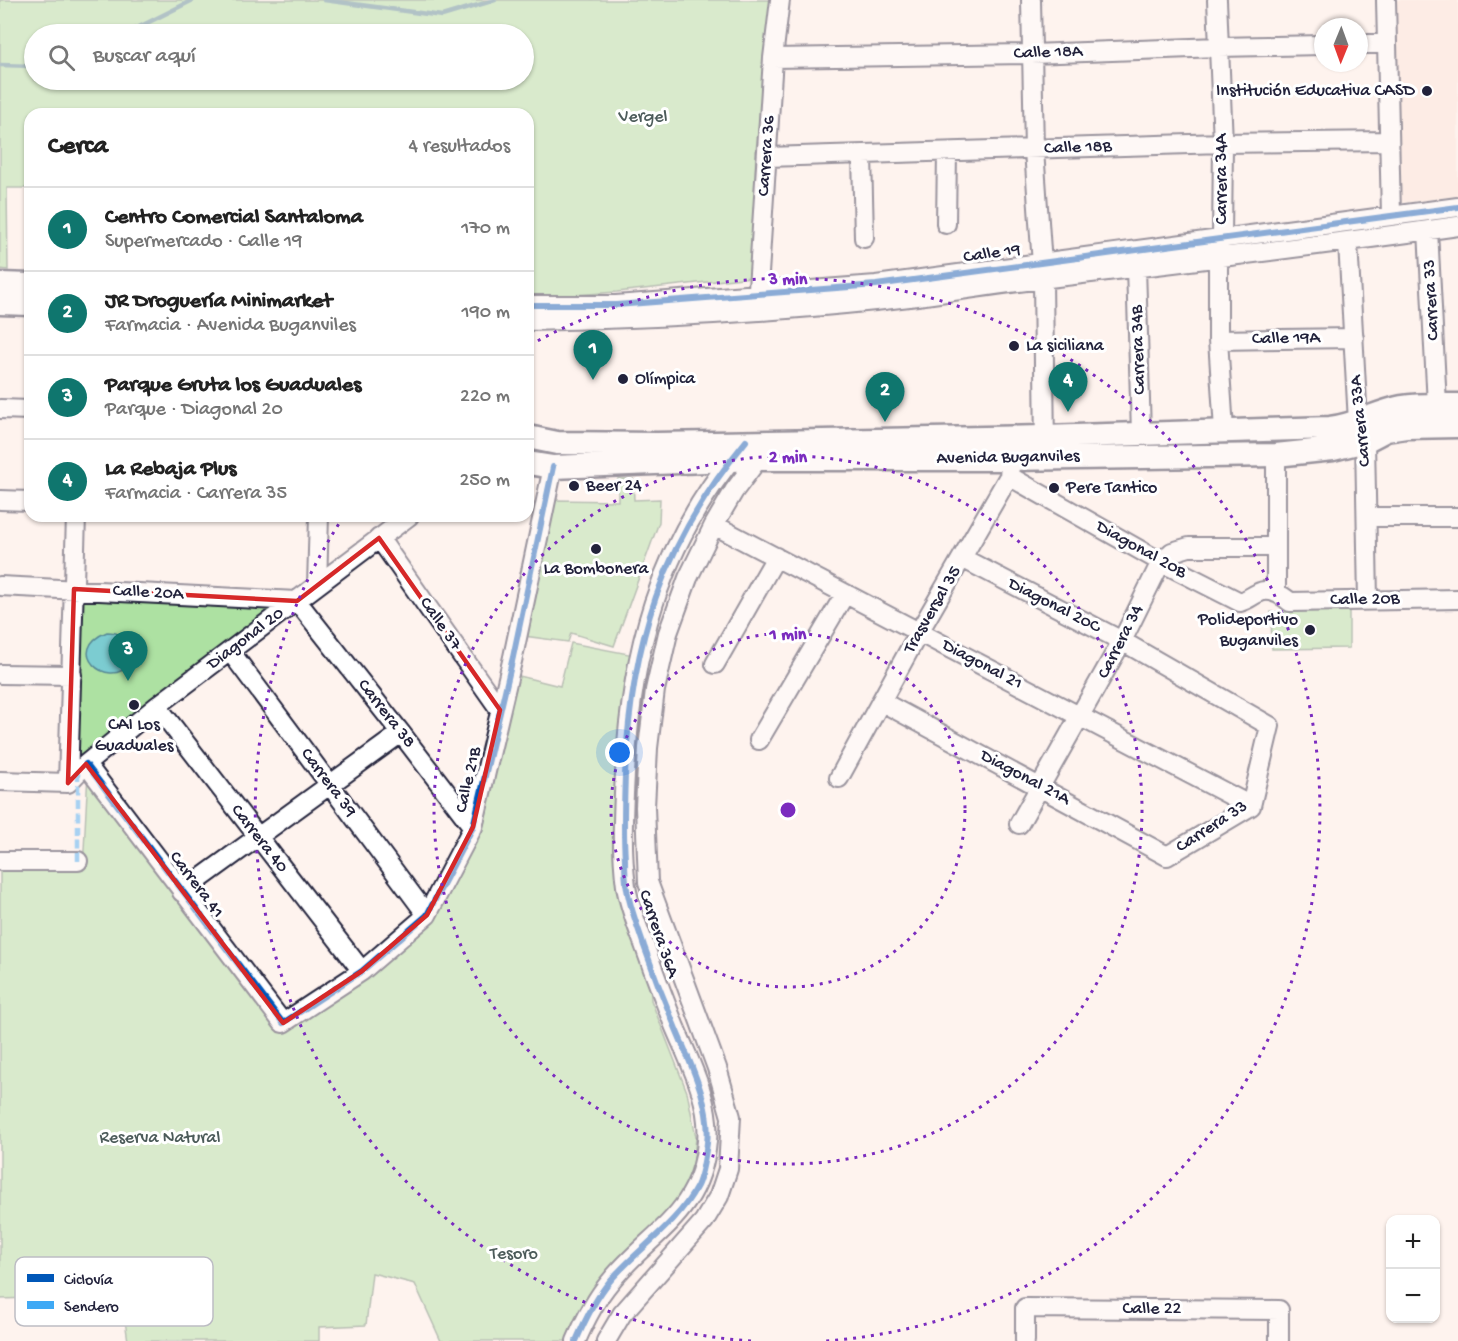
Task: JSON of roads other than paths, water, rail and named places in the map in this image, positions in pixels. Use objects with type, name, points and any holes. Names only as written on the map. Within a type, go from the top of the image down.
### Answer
[{"type":"main road","points":[[0,284],[24,285]]},
{"type":"main road","points":[[0,303],[24,304]]},
{"type":"main road","name":"Avenida Buganviles","points":[[1045,447],[1276,455],[1333,449],[1362,432],[1384,412],[1404,407],[1447,405]]},
{"type":"main road","name":"Avenida Buganviles","points":[[534,438],[557,442],[1010,458],[1045,447],[1141,433],[1330,428],[1362,432],[1458,426]]},
{"type":"main road","name":"Avenida Buganviles","points":[[534,464],[554,467],[729,462],[772,441],[1010,458]]},
{"type":"street","name":"Carrera 36","points":[[757,312],[773,58],[780,0]]},
{"type":"street","points":[[1032,0],[1034,150],[1042,271],[1045,447]]},
{"type":"street","name":"Carrera 34A","points":[[1217,0],[1223,143],[1222,238],[1218,256],[1218,340],[1224,430]]},
{"type":"street","points":[[1386,0],[1391,215]]},
{"type":"street","points":[[1368,44],[1387,44]]},
{"type":"street","name":"Calle 18A","points":[[773,58],[1032,54],[1314,45]]},
{"type":"street","name":"Calle 18B","points":[[766,157],[1223,143],[1389,141]]},
{"type":"street","points":[[946,224],[947,152]]},
{"type":"street","points":[[862,154],[864,238]]},
{"type":"street","name":"Calle 19","points":[[534,321],[757,312],[877,301],[1222,238],[1458,207]]},
{"type":"street","name":"Calle 19","points":[[534,305],[616,305],[1042,271],[1136,267],[1348,242],[1458,226]]},
{"type":"street","name":"Carrera 33","points":[[1428,230],[1447,405]]},
{"type":"street","name":"Carrera 33A","points":[[1348,242],[1367,517],[1368,600]]},
{"type":"street","name":"Carrera 34B","points":[[1136,267],[1141,433]]},
{"type":"street","name":"Calle 19A","points":[[1218,340],[1354,338]]},
{"type":"street","points":[[0,409],[24,410]]},
{"type":"street","name":"Carrera 36A","points":[[606,1341],[622,1314],[704,1221],[719,1196],[728,1169],[731,1117],[717,1068],[647,874],[645,807],[648,748],[655,690],[668,633],[688,578],[752,450]]},
{"type":"street","points":[[1276,455],[1276,592]]},
{"type":"street","name":"Trasversal 35","points":[[839,778],[962,558],[1010,458]]},
{"type":"street","name":"Diagonal 20B","points":[[1010,458],[1161,562],[1240,602],[1248,600],[1258,592],[1276,592]]},
{"type":"street","name":"Carrera 36A","points":[[576,1341],[590,1311],[610,1281],[660,1234],[685,1205],[697,1186],[703,1168],[708,1139],[705,1112],[698,1083],[665,1003],[626,888],[623,825],[631,695],[650,612],[683,533],[704,496],[729,462]]},
{"type":"street","name":"Calle 21B","points":[[283,1023],[362,971],[427,915],[473,827],[554,467]]},
{"type":"street","points":[[0,500],[24,501]]},
{"type":"street","points":[[1367,517],[1458,517]]},
{"type":"street","points":[[68,783],[76,522]]},
{"type":"street","points":[[317,585],[319,522]]},
{"type":"street","name":"Diagonal 20","points":[[86,764],[157,706],[401,522]]},
{"type":"street","name":"Diagonal 21","points":[[714,525],[1251,806]]},
{"type":"street","name":"Calle 37","points":[[379,538],[500,710]]},
{"type":"street","points":[[1161,562],[1173,552],[1189,547],[1276,547]]},
{"type":"street","points":[[715,664],[776,557]]},
{"type":"street","name":"Diagonal 20C","points":[[962,558],[1122,641],[1270,726]]},
{"type":"street","name":"Carrera 34","points":[[1019,824],[1081,717],[1161,562]]},
{"type":"street","name":"Calle 20A","points":[[0,586],[297,601]]},
{"type":"street","name":"Calle 20B","points":[[1276,592],[1290,602],[1458,599]]},
{"type":"street","points":[[759,740],[845,594]]},
{"type":"street","name":"Carrera 38","points":[[297,601],[473,827]]},
{"type":"street","name":"Carrera 39","points":[[230,651],[427,915]]},
{"type":"street","points":[[0,674],[72,675]]},
{"type":"street","name":"Diagonal 21A","points":[[882,702],[1167,856]]},
{"type":"street","name":"Carrera 40","points":[[157,706],[362,971]]},
{"type":"street","name":"Carrera 33","points":[[1167,856],[1251,806],[1270,726]]},
{"type":"street","points":[[182,892],[401,733]]},
{"type":"street","points":[[0,781],[68,783],[86,764]]},
{"type":"street","name":"Carrera 41","points":[[86,764],[283,1023]]},
{"type":"street","points":[[0,861],[78,861]]},
{"type":"street","name":"Calle 22","points":[[1025,1341],[1025,1308],[1279,1310],[1279,1341]]},
{"type":"water","points":[[107,632],[121,635],[132,646],[130,664],[121,671],[111,673],[101,670],[93,665],[89,657],[89,648],[94,640]]},
{"type":"waterway","points":[[145,24],[193,0]]},
{"type":"waterway","points":[[324,0],[442,16],[495,0]]},
{"type":"waterway","points":[[0,65],[24,66]]},
{"type":"place","name":"Institución Educativa CASD","points":[[1427,91]]},
{"type":"place","name":"La siciliana","points":[[1014,346]]},
{"type":"place","name":"Olímpica","points":[[623,379]]},
{"type":"place","name":"Centro Comercial Santaloma","points":[[593,380]]},
{"type":"place","name":"La Rebaja Plus","points":[[1068,412]]},
{"type":"place","name":"JR Droguería Minimarket","points":[[885,422]]},
{"type":"place","name":"Beer 24","points":[[574,486]]},
{"type":"place","name":"Pere Tantico","points":[[1054,488]]},
{"type":"place","name":"La Bombonera","points":[[596,549]]},
{"type":"place","name":"Polideportivo Buganviles","points":[[1310,630]]},
{"type":"place","name":"Parque Gruta los Guaduales","points":[[128,681]]},
{"type":"place","name":"CAI Los Guaduales","points":[[134,705]]},
{"type":"park label","name":"Vergel","points":[[643,117]]},
{"type":"park label","name":"Reserva Natural","points":[[160,1138]]},
{"type":"park label","name":"Tesoro","points":[[514,1254]]}]
